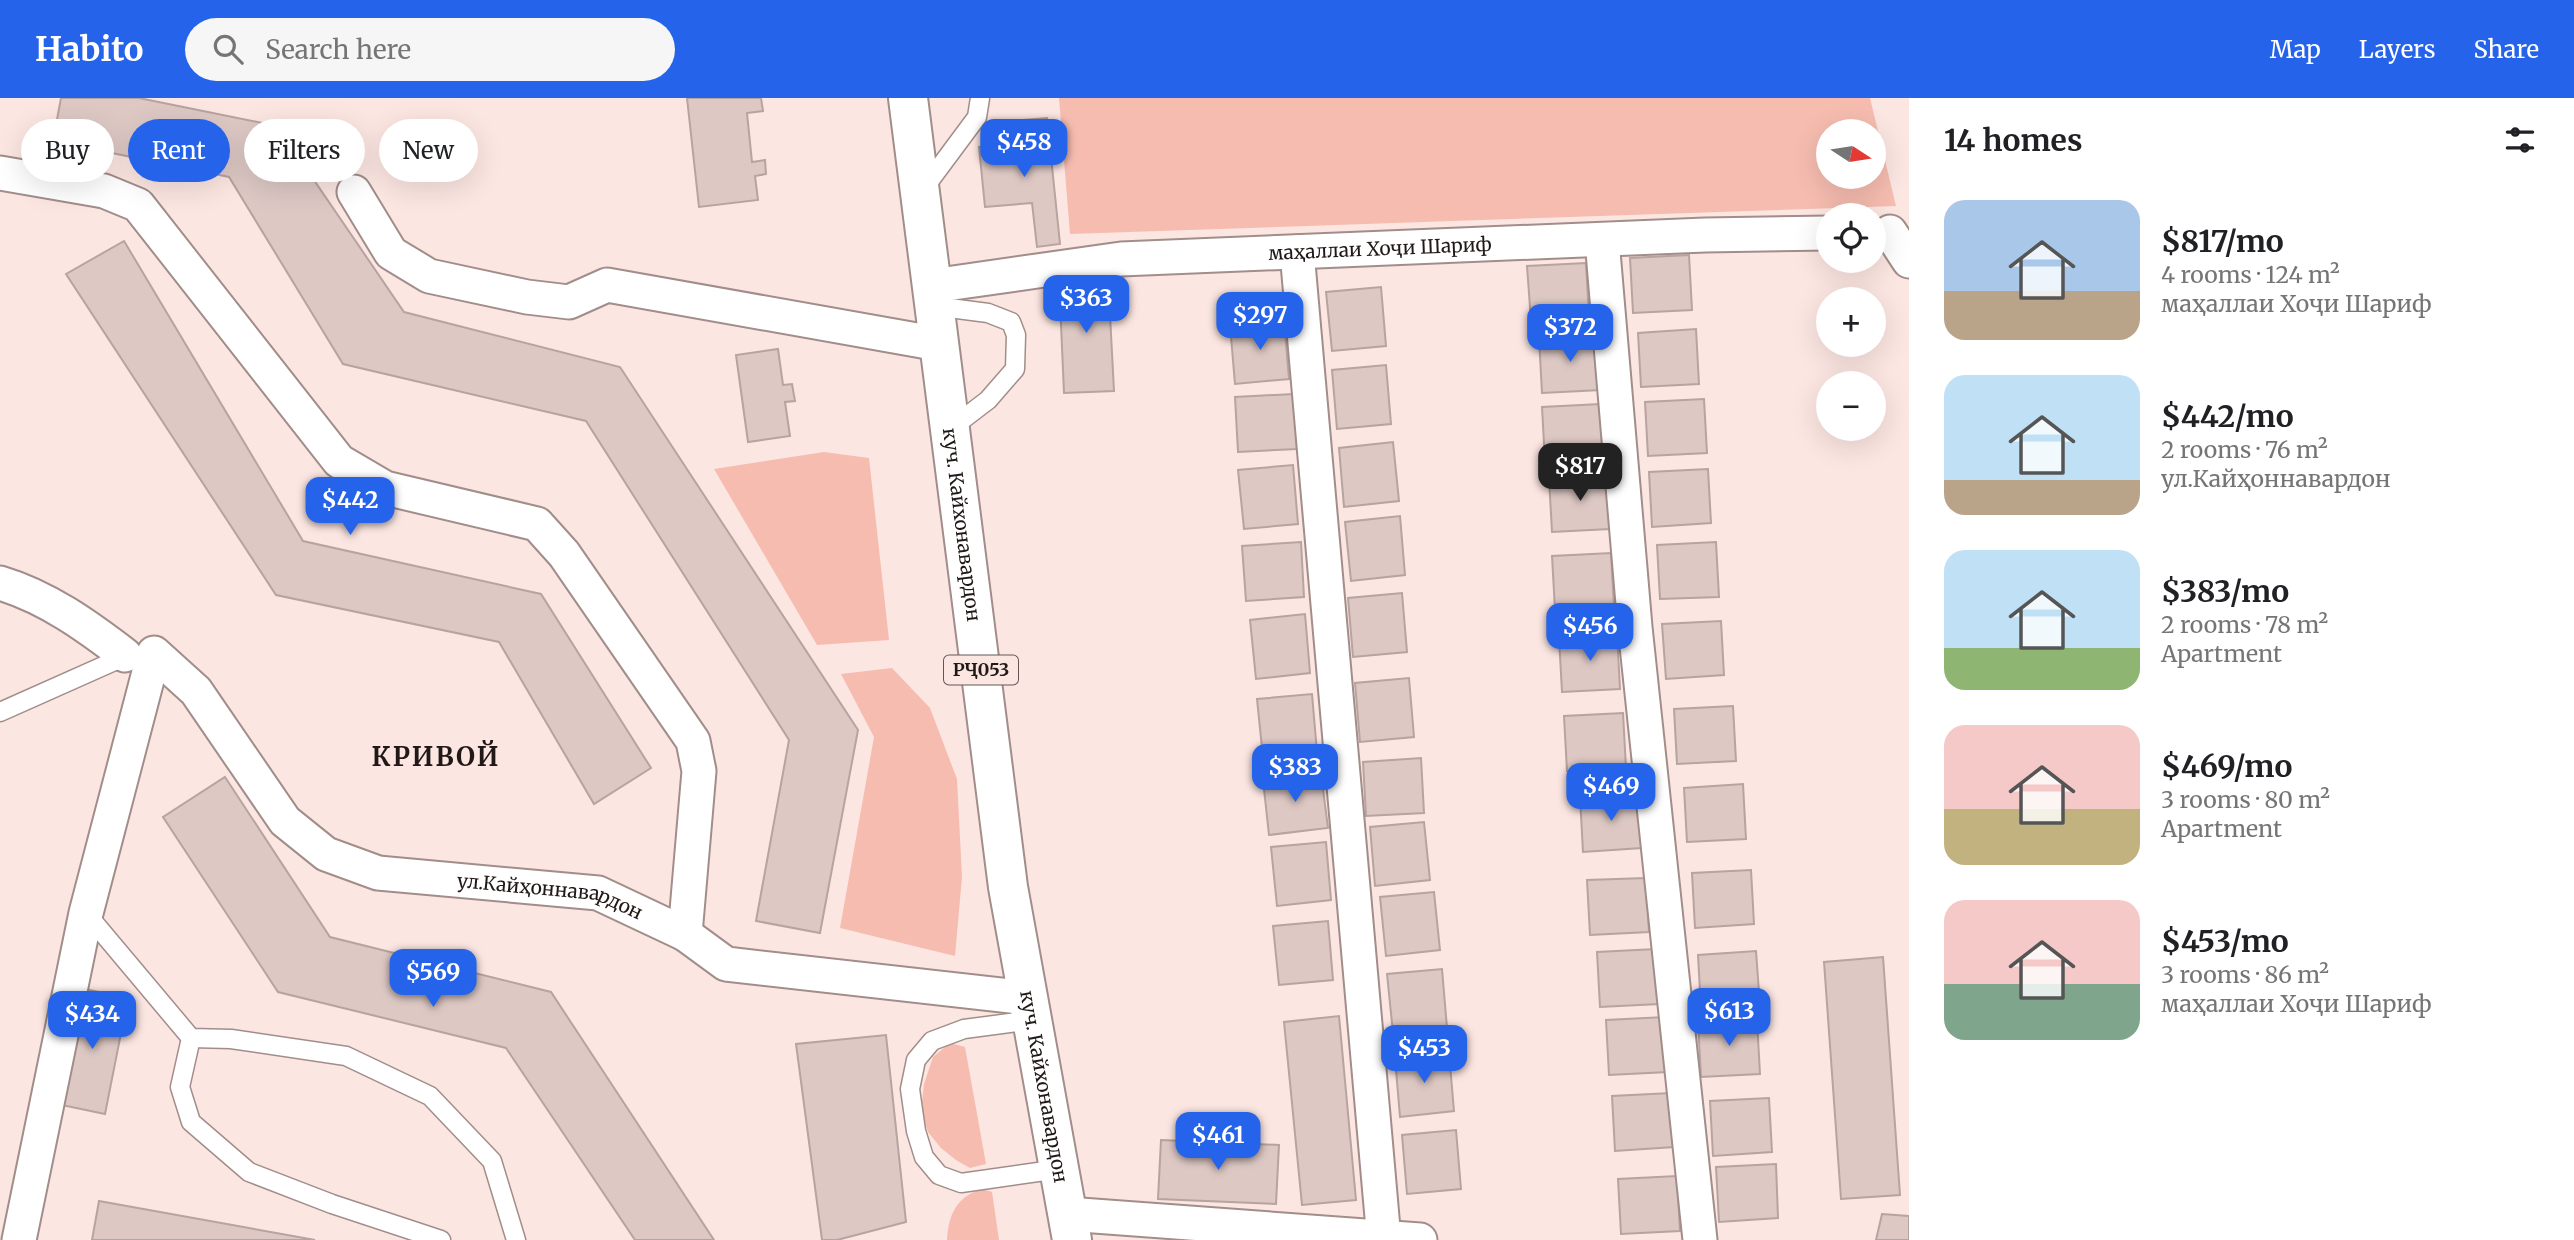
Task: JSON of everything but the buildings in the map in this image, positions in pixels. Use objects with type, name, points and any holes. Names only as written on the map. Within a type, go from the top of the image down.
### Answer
[{"type":"main road","name":"куч. Кайхонавардон","points":[[908,98],[1007,874],[1070,1227]]},
{"type":"street","points":[[0,173],[104,191],[138,205],[339,461],[385,488],[537,524],[564,554],[694,741],[699,771],[685,934]]},
{"type":"street","points":[[354,192],[391,253],[429,276],[527,297],[569,302],[607,285],[939,344]]},
{"type":"street","points":[[1891,232],[1909,261]]},
{"type":"street","name":"маҳаллаи Хоҷи Шариф","points":[[933,296],[1121,259],[1816,233]]},
{"type":"street","points":[[1602,240],[1635,627],[1700,1240]]},
{"type":"street","points":[[1297,252],[1384,1238]]},
{"type":"street","name":"ул.Кайҳоннавардон","points":[[0,583],[79,620],[140,654],[196,691],[285,821],[326,854],[378,873],[598,893],[685,934],[726,964],[1030,1009]]},
{"type":"street","points":[[19,1240],[140,654]]},
{"type":"street","points":[[1070,1227],[1420,1240]]},
{"type":"lane","points":[[920,194],[977,117],[980,98]]},
{"type":"lane","points":[[933,296],[1011,322],[1016,335],[1016,369],[988,400],[950,429]]},
{"type":"lane","points":[[0,712],[140,654]]},
{"type":"lane","points":[[86,913],[191,1038],[232,1039],[346,1056],[430,1096],[492,1161],[516,1240]]},
{"type":"lane","points":[[1030,1009],[932,1041],[916,1060],[910,1089],[916,1131],[924,1157],[939,1174],[961,1183],[1059,1169]]},
{"type":"lane","points":[[191,1038],[180,1087],[191,1122],[249,1172],[332,1204],[441,1240]]},
{"type":"shaded area","points":[[1059,98],[1870,98],[1875,119],[1816,119],[1816,189],[1886,189],[1886,164],[1896,206],[1886,206],[1886,203],[1816,203],[1816,209],[1070,234]]},
{"type":"shaded area","points":[[824,452],[869,458],[889,640],[817,645],[714,469]]},
{"type":"shaded area","points":[[892,668],[930,708],[957,779],[962,877],[955,956],[840,928],[874,737],[841,674]]},
{"type":"shaded area","points":[[950,1043],[965,1047],[986,1164],[970,1168],[941,1148],[928,1132],[921,1111],[924,1084],[933,1057]]},
{"type":"shaded area","points":[[983,1189],[992,1192],[999,1240],[947,1240],[956,1207],[967,1196]]},
{"type":"district","name":"КРИВОЙ","points":[[436,757]]}]
